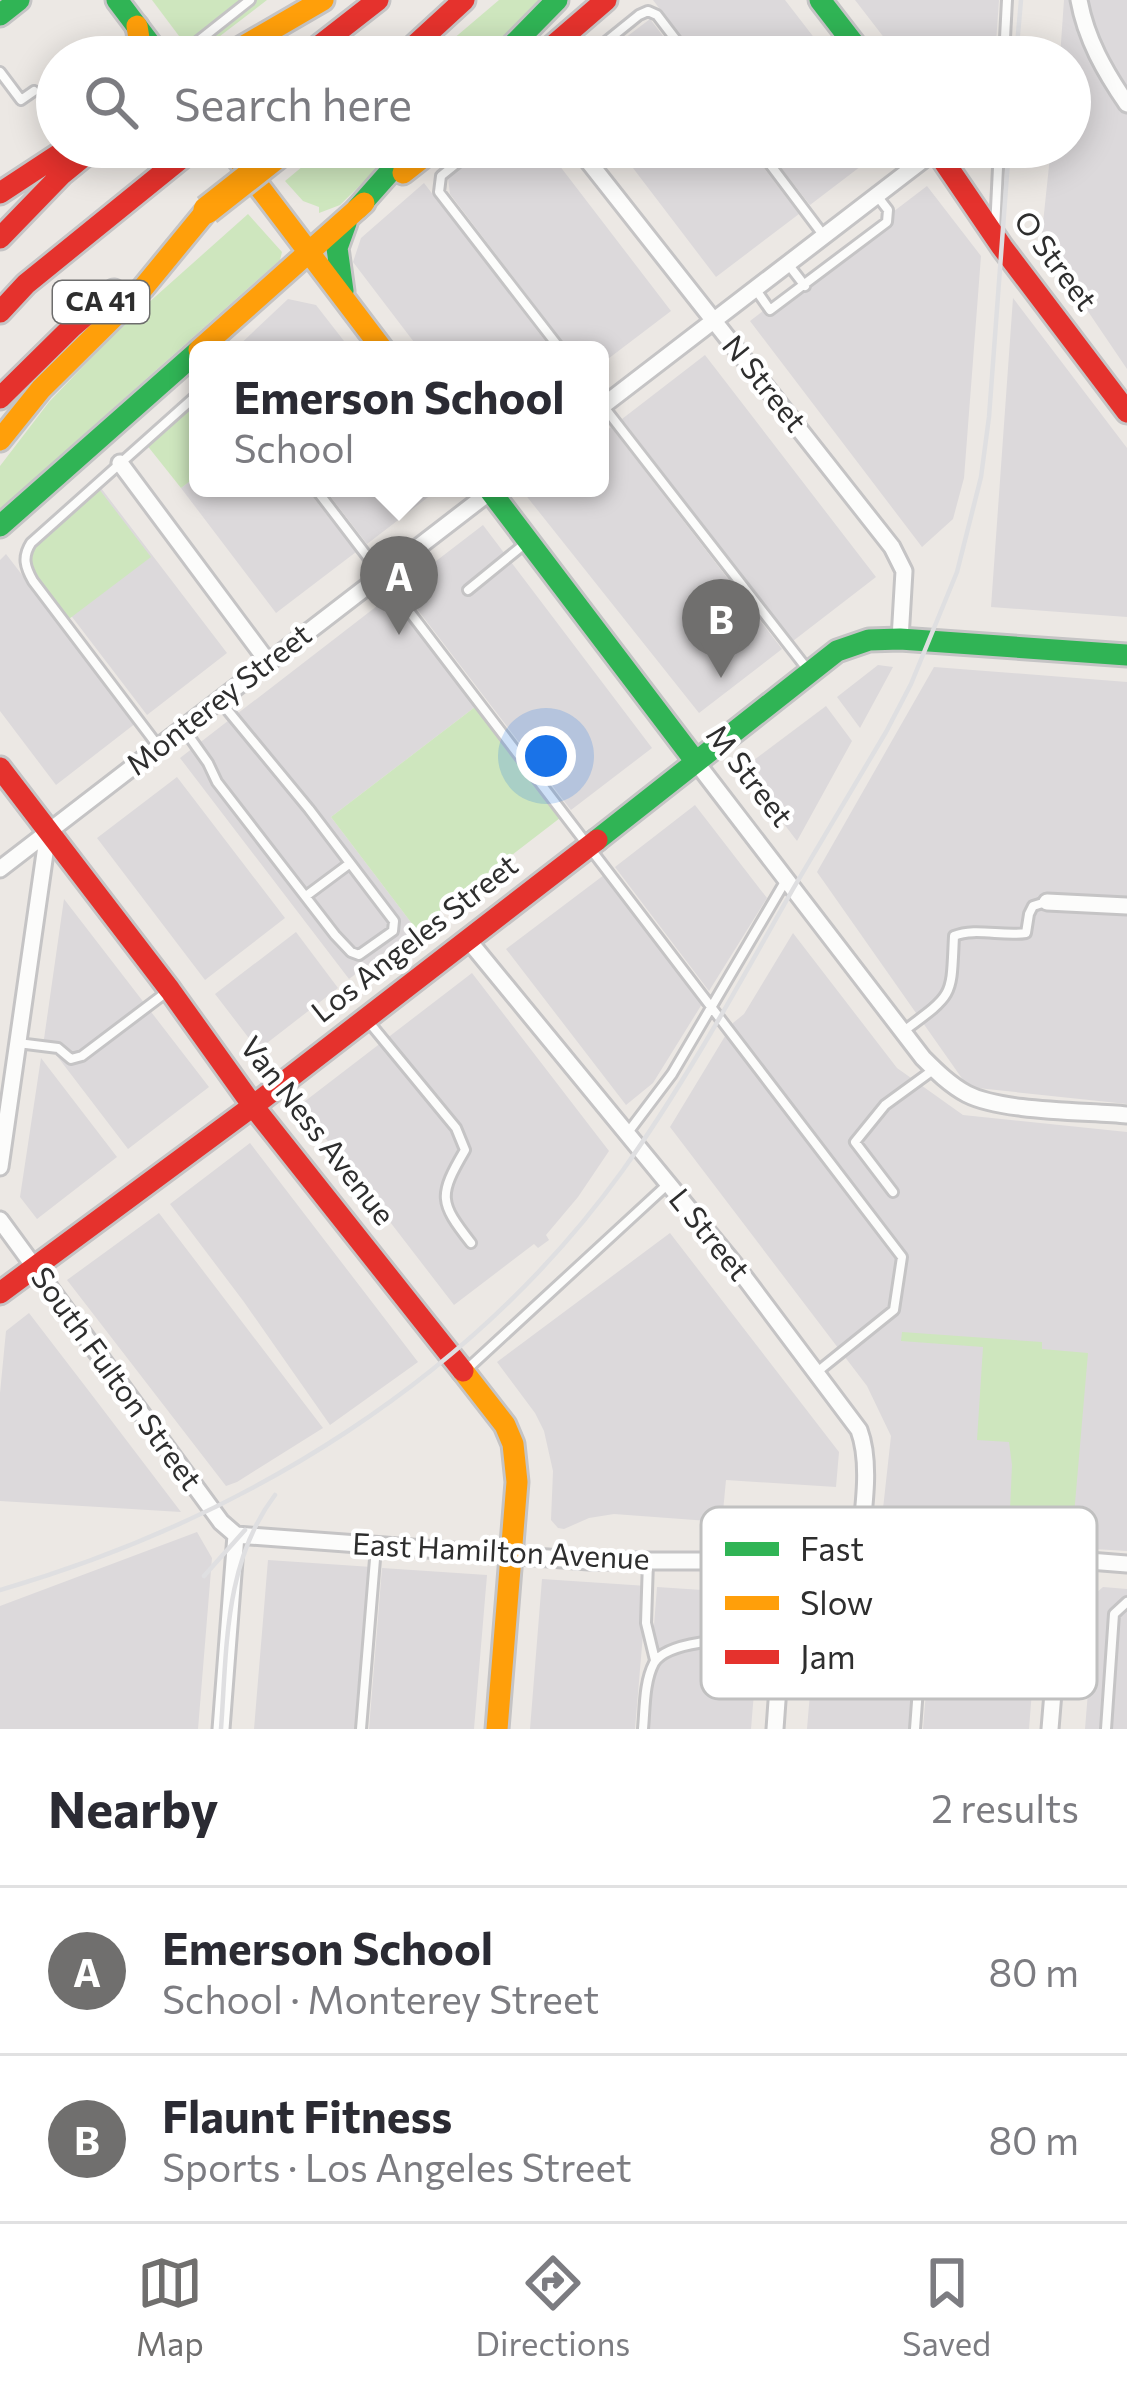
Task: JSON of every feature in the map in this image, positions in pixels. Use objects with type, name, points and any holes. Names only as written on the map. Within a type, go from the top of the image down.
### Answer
[{"type":"main road","points":[[0,15],[19,0]]},
{"type":"main road","points":[[117,0],[144,36]]},
{"type":"main road","points":[[261,36],[323,0]]},
{"type":"main road","points":[[332,36],[378,0]]},
{"type":"main road","points":[[425,36],[464,0]]},
{"type":"main road","points":[[522,36],[557,0]]},
{"type":"main road","points":[[564,36],[606,0]]},
{"type":"main road","points":[[820,0],[848,36]]},
{"type":"main road","points":[[137,26],[139,36]]},
{"type":"main road","points":[[0,194],[37,168]]},
{"type":"main road","points":[[0,238],[70,168]]},
{"type":"main road","name":"CA 41","points":[[0,311],[26,284],[170,168]]},
{"type":"main road","points":[[245,168],[376,341]]},
{"type":"main road","name":"CA 41","points":[[0,398],[72,327],[260,168]]},
{"type":"main road","points":[[344,297],[338,240],[357,209],[393,168]]},
{"type":"main road","points":[[208,341],[409,168]]},
{"type":"main road","name":"O Street","points":[[948,168],[1127,412]]},
{"type":"main road","points":[[0,440],[41,389],[143,288],[207,210]]},
{"type":"main road","points":[[0,526],[189,358]]},
{"type":"main road","name":"M Street","points":[[497,497],[696,762]]},
{"type":"main road","points":[[900,639],[1127,655]]},
{"type":"main road","name":"Los Angeles Street","points":[[0,1293],[469,941],[808,671],[837,651],[869,640],[900,639]]},
{"type":"main road","name":"Van Ness Avenue","points":[[0,769],[254,1106],[505,1426],[513,1444],[517,1482],[497,1729]]},
{"type":"street","points":[[1079,0],[1089,36]]},
{"type":"street","points":[[1091,41],[1127,104]]},
{"type":"street","name":"N Street","points":[[593,168],[899,559],[904,571],[900,639]]},
{"type":"street","points":[[609,399],[910,168]]},
{"type":"street","points":[[120,463],[268,662]]},
{"type":"street","name":"Monterey Street","points":[[0,868],[481,497]]},
{"type":"street","name":"M Street","points":[[696,762],[934,1070],[968,1095],[999,1104],[1127,1114]]},
{"type":"street","points":[[0,1168],[48,832]]},
{"type":"street","points":[[1048,902],[1127,906]]},
{"type":"street","name":"L Street","points":[[469,941],[740,1270],[859,1430],[866,1462],[862,1507]]},
{"type":"street","name":"South Fulton Street","points":[[0,1220],[221,1522],[236,1535]]},
{"type":"street","points":[[220,1729],[236,1535]]},
{"type":"street","name":"East Hamilton Avenue","points":[[236,1535],[589,1561],[701,1561]]},
{"type":"street","name":"East Hamilton Avenue","points":[[1097,1562],[1127,1564]]},
{"type":"street","points":[[775,1729],[777,1699]]},
{"type":"street","points":[[1050,1729],[1052,1699]]},
{"type":"lane","points":[[205,36],[250,0]]},
{"type":"lane","points":[[1005,36],[1006,1]]},
{"type":"lane","points":[[613,36],[648,11],[673,36]]},
{"type":"lane","points":[[0,72],[21,100],[34,91]]},
{"type":"lane","points":[[451,168],[441,176],[439,192],[553,341]]},
{"type":"lane","points":[[773,168],[824,236]]},
{"type":"lane","points":[[995,237],[999,168]]},
{"type":"lane","points":[[755,289],[770,310],[805,286],[887,222],[888,210],[877,195]]},
{"type":"lane","points":[[788,264],[805,286]]},
{"type":"lane","points":[[159,746],[33,580],[26,568],[27,550],[189,402]]},
{"type":"lane","points":[[609,415],[808,671]]},
{"type":"lane","points":[[322,497],[902,1257],[894,1310],[815,1372]]},
{"type":"lane","points":[[468,590],[529,541]]},
{"type":"lane","points":[[183,728],[218,782],[351,952],[359,956],[376,945],[393,931],[394,921],[219,700]]},
{"type":"lane","points":[[306,896],[349,864]]},
{"type":"lane","points":[[626,1135],[672,1075],[787,878]]},
{"type":"lane","points":[[903,1031],[944,1001],[951,986],[954,936],[963,932],[1026,933],[1033,906],[1048,902]]},
{"type":"lane","points":[[16,1043],[51,1046],[71,1059],[82,1056],[170,990]]},
{"type":"lane","points":[[367,1019],[463,1140],[465,1150],[446,1186],[446,1200],[448,1213],[471,1244]]},
{"type":"lane","points":[[893,1192],[855,1142],[885,1105],[934,1070]]},
{"type":"lane","points":[[464,1372],[668,1184]]},
{"type":"lane","points":[[361,1729],[376,1546]]},
{"type":"lane","points":[[648,1561],[646,1623],[656,1660]]},
{"type":"lane","points":[[1106,1729],[1114,1615],[1127,1602]]},
{"type":"lane","points":[[643,1729],[648,1678],[656,1660],[671,1648],[701,1645]]},
{"type":"lane","points":[[915,1729],[917,1699]]},
{"type":"shaded area","points":[[653,0],[785,0],[813,36],[680,36]]},
{"type":"shaded area","points":[[855,0],[999,0],[996,36],[883,36]]},
{"type":"shaded area","points":[[1064,0],[1127,0],[1127,369],[1041,242],[1049,168],[1091,168],[1091,36],[1061,36]]},
{"type":"shaded area","points":[[650,19],[663,36],[628,36]]},
{"type":"shaded area","points":[[460,168],[561,168],[671,311],[609,358],[609,341],[562,341],[450,194],[448,178]]},
{"type":"shaded area","points":[[633,168],[764,168],[799,214],[716,277]]},
{"type":"shaded area","points":[[781,168],[858,168],[810,205]]},
{"type":"shaded area","points":[[424,183],[545,341],[413,341],[353,262],[361,238]]},
{"type":"shaded area","points":[[927,186],[981,256],[964,478],[953,519],[922,547],[750,321]]},
{"type":"shaded area","points":[[1013,298],[1127,448],[1127,617],[991,607]]},
{"type":"shaded area","points":[[288,299],[316,305],[344,341],[244,341]]},
{"type":"shaded area","points":[[705,355],[876,577],[793,641],[622,419]]},
{"type":"shaded area","points":[[609,429],[782,649],[699,713],[527,497],[609,497]]},
{"type":"shaded area","points":[[189,482],[189,497],[313,497],[356,552],[276,613],[181,488]]},
{"type":"shaded area","points":[[101,488],[227,653],[147,715],[37,571],[47,542]]},
{"type":"shaded area","points":[[331,497],[428,497],[367,544]]},
{"type":"shaded area","points":[[483,525],[652,748],[571,810],[401,588]]},
{"type":"shaded area","points":[[6,554],[136,723],[56,785],[0,711],[0,560]]},
{"type":"shaded area","points":[[390,596],[475,707],[331,817],[416,929],[349,979],[180,758]]},
{"type":"shaded area","points":[[878,665],[893,667],[860,728],[837,697]]},
{"type":"shaded area","points":[[934,667],[1127,682],[1127,1104],[968,1087],[817,872]]},
{"type":"shaded area","points":[[826,706],[852,741],[797,841],[742,769]]},
{"type":"shaded area","points":[[177,777],[285,918],[205,980],[97,838]]},
{"type":"shaded area","points":[[695,805],[767,898],[709,991],[615,867]]},
{"type":"shaded area","points":[[604,875],[702,1004],[653,1083],[626,1105],[506,949]]},
{"type":"shaded area","points":[[64,899],[209,1087],[128,1149],[44,1039]]},
{"type":"shaded area","points":[[296,932],[338,988],[258,1050],[215,994]]},
{"type":"shaded area","points":[[793,933],[897,1068],[963,1115],[1127,1132],[1127,1551],[1097,1549],[1097,1507],[883,1507],[891,1436],[867,1386],[670,1127],[733,1023],[744,1014]]},
{"type":"shaded area","points":[[472,973],[609,1151],[546,1235],[549,1240],[538,1248],[534,1244],[454,1305],[300,1105]]},
{"type":"shaded area","points":[[41,1058],[117,1157],[37,1219],[20,1197]]},
{"type":"shaded area","points":[[250,1143],[418,1362],[330,1425],[170,1204]]},
{"type":"shaded area","points":[[159,1213],[323,1428],[226,1486],[67,1280]]},
{"type":"shaded area","points":[[670,1233],[839,1452],[836,1487],[726,1480],[723,1507],[701,1507],[701,1520],[614,1514],[558,1528],[551,1520],[553,1471],[544,1431],[497,1362]]},
{"type":"shaded area","points":[[29,1313],[181,1512],[0,1501],[0,1393],[6,1331]]},
{"type":"shaded area","points":[[197,1532],[212,1558],[198,1729],[0,1729],[0,1606]]},
{"type":"shaded area","points":[[268,1560],[372,1567],[359,1729],[254,1729]]},
{"type":"shaded area","points":[[382,1568],[487,1575],[474,1729],[369,1729]]},
{"type":"shaded area","points":[[542,1579],[647,1586],[635,1729],[530,1729]]},
{"type":"shaded area","points":[[657,1587],[701,1590],[701,1699],[753,1699],[751,1729],[646,1729]]},
{"type":"shaded area","points":[[1103,1587],[1127,1589],[1127,1729],[1085,1729],[1087,1699],[1097,1699],[1097,1592]]},
{"type":"shaded area","points":[[810,1699],[915,1699],[913,1729],[807,1729]]},
{"type":"shaded area","points":[[925,1699],[1031,1699],[1029,1729],[923,1729]]},
{"type":"green space","points":[[152,0],[267,0],[220,36],[179,36]]},
{"type":"green space","points":[[499,0],[542,0],[508,36],[457,36]]},
{"type":"green space","points":[[301,168],[378,168],[340,205],[319,213],[319,207],[303,201],[285,181]]},
{"type":"green space","points":[[248,214],[282,252],[280,260],[0,509],[0,466],[49,402],[119,329]]},
{"type":"green space","points":[[189,411],[189,482],[181,488],[146,444]]},
{"type":"green space","points":[[99,489],[151,557],[69,619],[33,576],[30,556]]},
{"type":"green space","points":[[475,707],[560,818],[416,929],[331,817]]},
{"type":"green space","points":[[902,1332],[1042,1342],[1042,1349],[1088,1353],[1075,1507],[1010,1507],[1009,1442],[977,1440],[983,1347],[901,1341]]},
{"type":"railway","points":[[1018,36],[1021,0]]},
{"type":"railway","points":[[0,1590],[179,1524],[347,1432],[424,1376],[496,1314],[563,1245],[623,1170],[691,1067],[886,732],[957,572],[981,477],[989,417],[1007,168]]},
{"type":"railway","points":[[221,1729],[227,1637],[237,1577],[258,1521],[275,1495]]},
{"type":"railway","points":[[204,1576],[245,1530]]},
{"type":"traffic: fast","points":[[0,15],[19,0]]},
{"type":"traffic: fast","points":[[117,0],[144,36]]},
{"type":"traffic: fast","points":[[522,36],[557,0]]},
{"type":"traffic: fast","points":[[820,0],[848,36]]},
{"type":"traffic: fast","points":[[357,209],[393,168]]},
{"type":"traffic: fast","points":[[343,291],[337,248],[346,223]]},
{"type":"traffic: fast","points":[[0,526],[189,359]]},
{"type":"traffic: fast","points":[[495,497],[696,762]]},
{"type":"traffic: fast","points":[[597,840],[837,651],[869,640],[900,639],[1127,655]]},
{"type":"traffic: slow","points":[[261,36],[323,0]]},
{"type":"traffic: slow","points":[[137,26],[139,36]]},
{"type":"traffic: slow","points":[[245,168],[376,341]]},
{"type":"traffic: slow","points":[[207,210],[260,168]]},
{"type":"traffic: slow","points":[[403,173],[409,168]]},
{"type":"traffic: slow","points":[[209,341],[364,203]]},
{"type":"traffic: slow","points":[[0,440],[41,389],[143,288],[207,210]]},
{"type":"traffic: slow","points":[[463,1371],[505,1425],[513,1444],[517,1482],[497,1729]]},
{"type":"traffic: jam","points":[[332,36],[378,0]]},
{"type":"traffic: jam","points":[[425,36],[464,0]]},
{"type":"traffic: jam","points":[[564,36],[606,0]]},
{"type":"traffic: jam","points":[[0,193],[38,168]]},
{"type":"traffic: jam","points":[[0,238],[69,168]]},
{"type":"traffic: jam","points":[[0,312],[26,284],[169,168]]},
{"type":"traffic: jam","points":[[948,168],[1127,412]]},
{"type":"traffic: jam","points":[[0,398],[114,291]]},
{"type":"traffic: jam","points":[[0,768],[253,1106],[463,1371]]},
{"type":"traffic: jam","points":[[0,1293],[253,1106],[597,840]]},
{"type":"place","name":"Emerson School","points":[[399,635]]},
{"type":"place","name":"Flaunt Fitness","points":[[721,678]]}]
